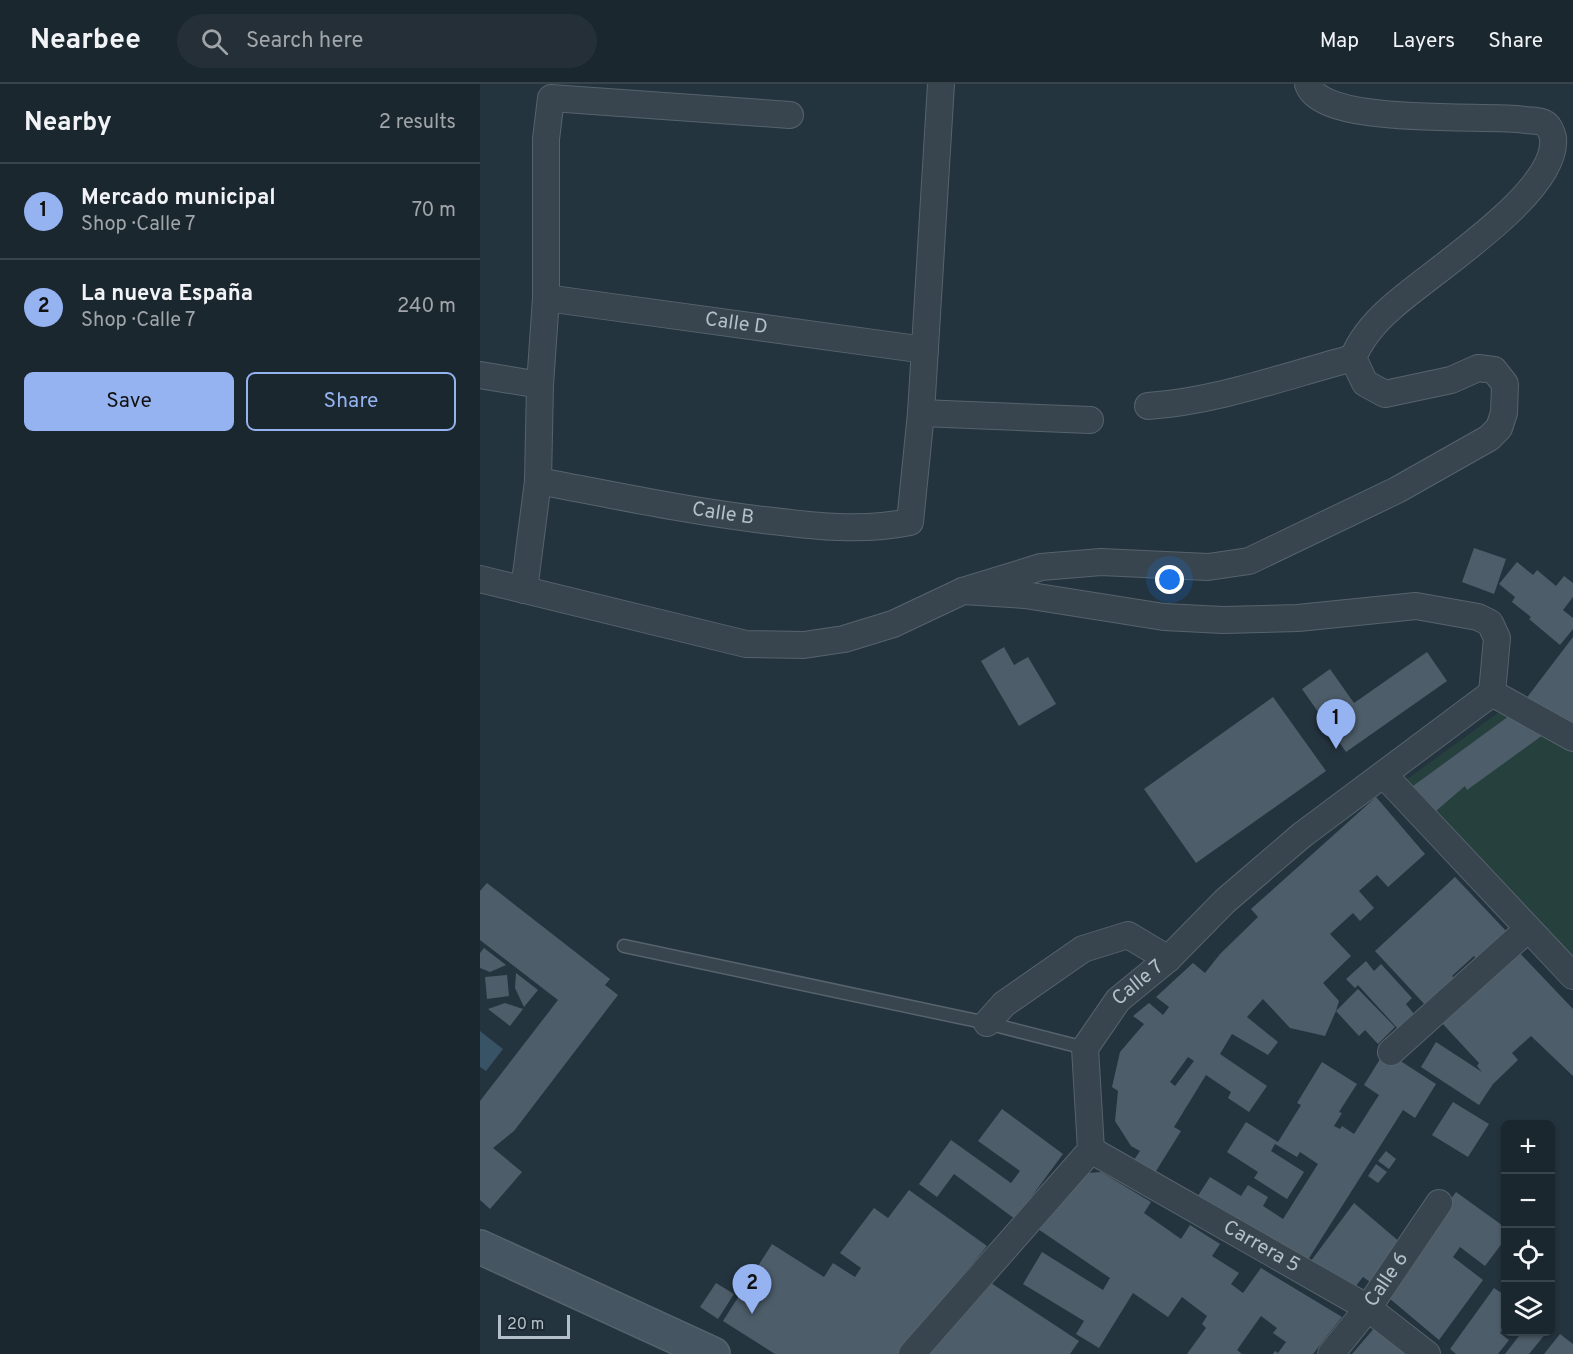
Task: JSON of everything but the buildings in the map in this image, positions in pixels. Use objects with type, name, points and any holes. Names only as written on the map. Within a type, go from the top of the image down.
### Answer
[{"type":"main road","points":[[480,1247],[713,1354]]},
{"type":"street","points":[[941,84],[921,413],[1090,420]]},
{"type":"street","points":[[480,579],[746,644],[804,645],[844,639],[893,624],[963,591],[1041,567],[1101,562],[1208,567],[1249,561],[1397,490],[1473,447],[1499,428],[1504,413],[1505,384],[1494,370],[1478,368],[1451,380],[1385,394],[1365,383],[1353,358],[1360,340],[1390,308],[1491,228],[1539,181],[1548,166],[1554,148],[1552,132],[1544,123],[1511,118],[1388,115],[1351,111],[1325,103],[1310,90],[1308,84]]},
{"type":"street","points":[[524,590],[538,480],[540,385],[546,298],[546,139],[551,98],[790,115]]},
{"type":"street","name":"Calle D","points":[[546,298],[925,350]]},
{"type":"street","points":[[1148,406],[1184,403],[1224,395],[1353,358]]},
{"type":"street","points":[[480,375],[540,385]]},
{"type":"street","name":"Calle B","points":[[538,480],[704,513],[829,528],[878,528],[910,522],[921,413]]},
{"type":"street","points":[[963,591],[1025,595],[1101,608],[1188,618],[1298,618],[1416,606],[1478,617],[1490,623],[1497,638],[1492,693],[1573,738]]},
{"type":"street","name":"Calle 7","points":[[1085,1048],[1118,1000],[1168,959],[1225,901],[1302,835],[1492,693]]},
{"type":"street","points":[[1384,775],[1573,976]]},
{"type":"street","points":[[1391,1052],[1528,929]]},
{"type":"street","points":[[987,1023],[1004,1004],[1083,949],[1095,944],[1128,935],[1168,959]]},
{"type":"street","points":[[912,1354],[1091,1150],[1085,1048]]},
{"type":"street","name":"Carrera 5","points":[[1091,1150],[1368,1308],[1427,1354]]},
{"type":"street","name":"Calle 6","points":[[1331,1354],[1368,1308],[1439,1203]]},
{"type":"lane","points":[[624,946],[987,1023],[1085,1048]]},
{"type":"green space","points":[[1502,710],[1573,751],[1573,959],[1406,780]]},
{"type":"water","points":[[480,1031],[503,1049],[486,1071],[480,1067]]},
{"type":"place","name":"Mercado municipal","points":[[1336,749]]},
{"type":"place","name":"La nueva España","points":[[752,1314]]}]
